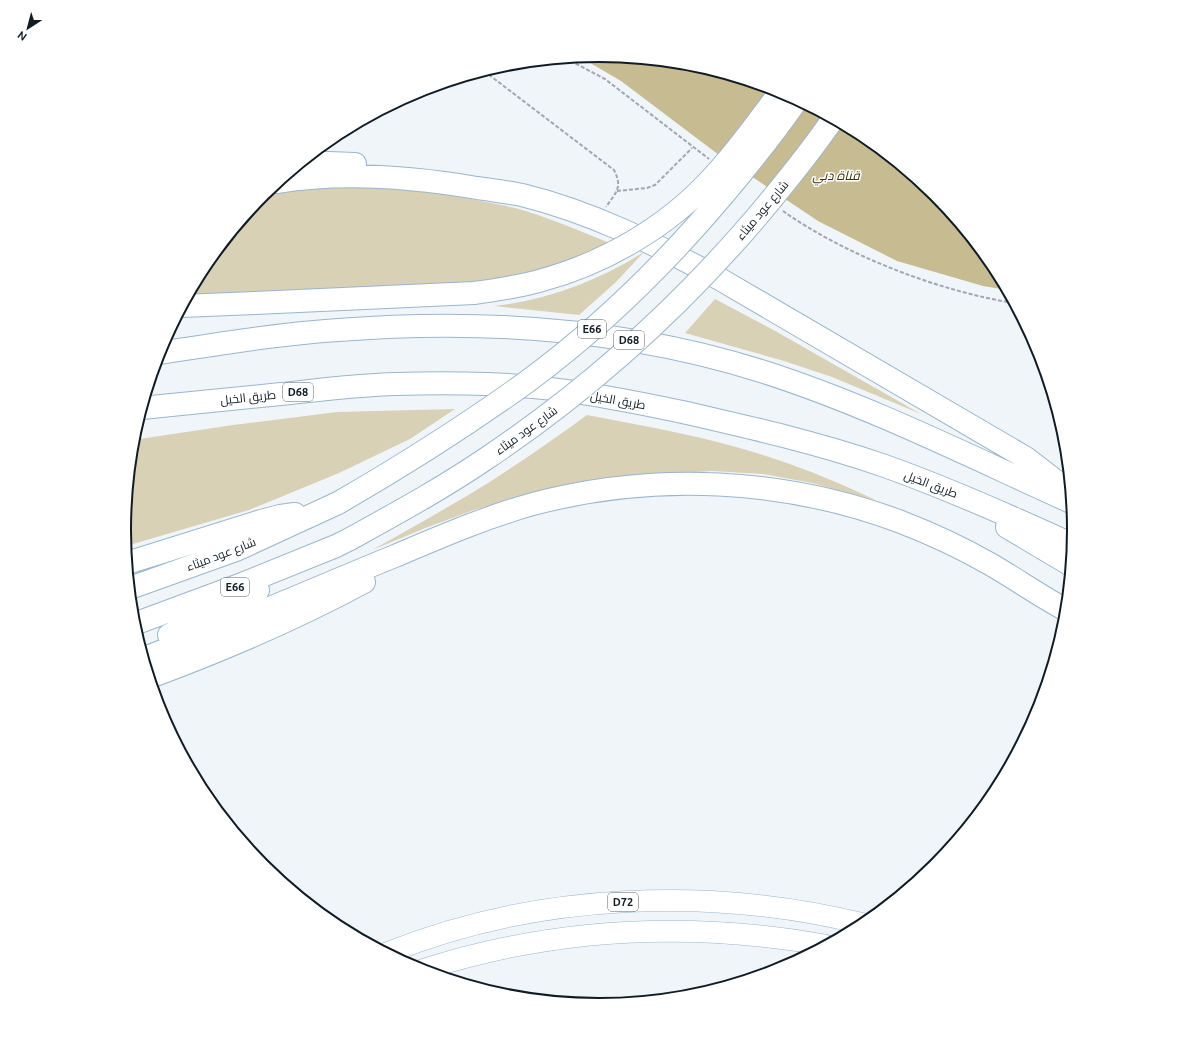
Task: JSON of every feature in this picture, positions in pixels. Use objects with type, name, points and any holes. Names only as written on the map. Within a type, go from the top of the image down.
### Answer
[{"type":"highway","points":[[189,306],[474,293],[520,286],[572,271],[602,258],[632,242],[660,224],[686,203],[711,180],[776,97]]},
{"type":"highway","name":"شارع عود ميثاء","points":[[135,586],[236,550],[338,503],[404,465],[467,424],[530,380],[589,332],[645,280],[698,225],[747,167],[794,105]]},
{"type":"highway","name":"شارع عود ميثاء","points":[[140,622],[242,584],[343,542],[420,501],[487,458],[552,412],[614,362],[672,308],[727,251],[779,191],[830,123]]},
{"type":"highway","points":[[310,162],[364,164],[449,174],[491,182],[502,185],[522,195],[597,220],[645,240],[718,278],[1026,458],[1065,488]]},
{"type":"highway","points":[[287,181],[365,176],[407,178],[522,195]]},
{"type":"highway","name":"D68","points":[[167,352],[282,336],[395,326],[520,328],[579,333],[640,342],[699,354],[744,366],[816,390],[873,412],[1066,500]]},
{"type":"highway","name":"طريق الخيل","points":[[147,407],[337,388],[395,384],[490,384],[561,390],[632,401],[747,426],[792,438],[880,465],[956,493],[1067,542]]},
{"type":"highway","points":[[149,656],[218,630],[484,520],[532,505],[588,492],[646,485],[704,484],[747,487],[790,492],[847,505],[902,522],[951,543],[992,565],[1060,607]]},
{"type":"highway","points":[[956,493],[1011,530],[1066,562]]},
{"type":"highway","points":[[132,561],[267,519],[286,515],[318,512]]},
{"type":"highway","points":[[155,675],[224,648],[332,598],[411,556],[433,540]]},
{"type":"highway","points":[[146,645],[182,629],[244,598],[343,542]]},
{"type":"main road","name":"D72","points":[[392,950],[430,937],[505,918],[566,908],[636,902],[706,902],[741,904],[813,913],[854,922]]},
{"type":"main road","points":[[433,967],[473,955],[542,940],[613,932],[648,930],[712,931],[769,936],[817,944]]},
{"type":"path","points":[[490,75],[614,170],[619,184],[617,191],[597,220]]},
{"type":"path","points":[[617,191],[647,188],[655,185],[692,148]]},
{"type":"shaded area","points":[[385,186],[466,198],[515,208],[552,220],[612,244],[546,271],[479,284],[193,298],[228,245],[247,221],[279,189]]},
{"type":"shaded area","points":[[644,252],[616,282],[579,315],[494,306],[534,299],[572,288],[609,272]]},
{"type":"shaded area","points":[[715,299],[777,332],[921,414],[832,377],[784,361],[685,333]]},
{"type":"shaded area","points":[[455,409],[410,439],[339,473],[249,510],[131,544],[132,499],[140,439],[233,425],[337,412]]},
{"type":"shaded area","points":[[587,415],[729,445],[788,463],[839,483],[876,500],[812,483],[763,474],[712,471],[620,477],[571,484],[527,494],[474,510],[372,550],[481,487],[527,458]]},
{"type":"water","name":"قناة دبي","points":[[589,62],[630,63],[690,71],[749,87],[806,110],[859,141],[908,178],[951,221],[988,270],[1000,289],[983,286],[897,261],[818,221],[715,152],[621,81]]}]
